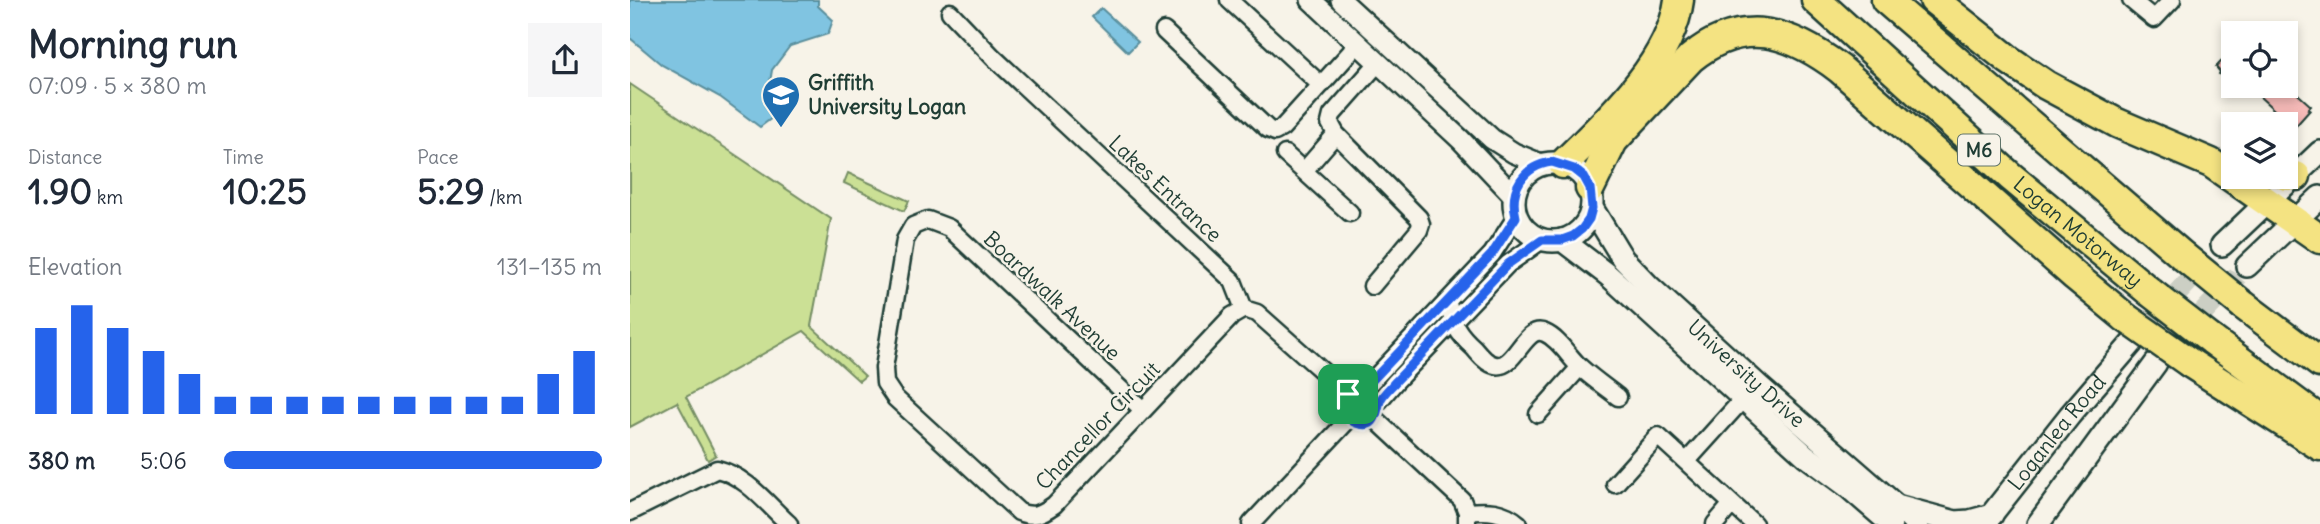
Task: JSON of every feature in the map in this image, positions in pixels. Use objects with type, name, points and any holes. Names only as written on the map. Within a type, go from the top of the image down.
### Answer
[{"type":"highway","points":[[1552,164],[1597,129],[1654,64],[1672,29],[1679,0]]},
{"type":"highway","name":"Logan Motorway","points":[[1815,0],[2010,176],[2150,292],[2320,421]]},
{"type":"highway","name":"M6","points":[[1886,0],[2183,257],[2320,363]]},
{"type":"highway","points":[[1934,0],[2009,60],[2061,95],[2116,123],[2196,155],[2227,173],[2320,239]]},
{"type":"highway","points":[[1591,198],[1613,141],[1691,58],[1704,47],[1738,34],[1779,35],[1801,43],[1840,69],[2075,276],[2129,330],[2190,363],[2320,446]]},
{"type":"highway","points":[[2196,155],[2221,156]]},
{"type":"main road","points":[[2298,170],[2320,152]]},
{"type":"main road","points":[[1552,164],[1574,169],[1584,177],[1591,198],[1589,219],[1582,229],[1573,236],[1552,240],[1531,235],[1515,206],[1523,176],[1552,164]]},
{"type":"main road","points":[[2222,245],[2280,189]]},
{"type":"main road","points":[[2247,266],[2320,197]]},
{"type":"main road","name":"University Drive","points":[[1591,198],[1623,259],[1895,515]]},
{"type":"main road","name":"University Drive","points":[[1552,240],[1609,276],[1805,455],[1847,486],[1895,515],[1917,524]]},
{"type":"main road","name":"Loganlea Road","points":[[1988,519],[2070,415],[2129,330]]},
{"type":"main road","name":"Loganlea Road","points":[[2038,524],[2156,363]]},
{"type":"main road","points":[[1895,515],[1918,510],[1955,522],[1988,519]]},
{"type":"street","points":[[1229,0],[1321,85]]},
{"type":"street","points":[[1311,0],[1461,140],[1515,206],[1492,254],[1365,388]]},
{"type":"street","points":[[1341,0],[1502,147],[1552,164]]},
{"type":"street","points":[[2131,0],[2154,19],[2172,0]]},
{"type":"street","name":"Lakes Entrance","points":[[950,12],[993,57],[1233,281],[1244,309]]},
{"type":"street","points":[[1164,31],[1268,129],[1275,132],[1282,128],[1358,44]]},
{"type":"street","points":[[1371,286],[1419,230],[1421,224],[1419,218],[1336,134],[1330,123],[1332,115],[1378,63]]},
{"type":"street","points":[[1304,171],[1336,134]]},
{"type":"street","points":[[1285,154],[1350,213]]},
{"type":"street","name":"Boardwalk Avenue","points":[[885,383],[884,368],[905,240],[913,226],[928,220],[949,228],[1143,410]]},
{"type":"street","points":[[1379,401],[1508,264],[1552,240]]},
{"type":"street","points":[[1447,303],[1452,323],[1462,338],[1495,366],[1510,359],[1531,335],[1539,331],[1546,333],[1580,367],[1618,397]]},
{"type":"street","points":[[1244,309],[1257,313],[1348,394]]},
{"type":"street","name":"Chancellor Circuit","points":[[885,383],[895,398],[1019,512],[1030,516],[1042,513],[1054,505],[1232,316],[1244,309]]},
{"type":"street","points":[[1538,414],[1580,367]]},
{"type":"street","points":[[1358,388],[1365,388],[1376,394],[1379,413],[1375,419],[1365,424],[1354,423],[1349,419],[1344,405],[1348,394],[1358,388]]},
{"type":"street","points":[[1687,461],[1743,399]]},
{"type":"street","points":[[1251,524],[1349,419]]},
{"type":"street","points":[[1375,419],[1462,500],[1467,518],[1491,510],[1511,517],[1519,524]]},
{"type":"street","points":[[1615,484],[1658,436],[1754,524]]},
{"type":"street","points":[[630,512],[717,468],[740,478],[789,524]]},
{"type":"street","points":[[1715,524],[1732,504]]},
{"type":"green space","points":[[630,84],[831,219],[811,326],[865,376],[859,381],[804,331],[686,397],[716,455],[708,460],[677,402],[630,427]]},
{"type":"green space","points":[[848,173],[909,201],[904,211],[844,183]]},
{"type":"water","points":[[630,0],[818,0],[818,6],[833,20],[828,34],[790,46],[772,70],[768,94],[776,115],[760,127],[720,97],[662,65],[630,38]]},
{"type":"water","points":[[1101,8],[1138,42],[1128,52],[1092,17]]},
{"type":"building","points":[[2221,62],[2221,76],[2220,72],[2216,67]]},
{"type":"building","points":[[2298,94],[2311,106],[2298,124],[2298,112],[2276,112],[2261,98],[2298,98]]},
{"type":"tunnel","points":[[2133,341],[2222,245]]},
{"type":"tunnel","points":[[2160,359],[2247,266]]},
{"type":"place","name":"Griffith University Logan","points":[[781,129]]},
{"type":"route","points":[[1552,162],[1563,163],[1584,177],[1590,188],[1592,208],[1582,229],[1562,240],[1542,240],[1508,264],[1396,381],[1379,401],[1379,413],[1371,422],[1360,424],[1349,419],[1344,405],[1348,394],[1358,388],[1365,388],[1385,369],[1492,254],[1516,217],[1514,196],[1523,176],[1541,164],[1552,162]]}]
